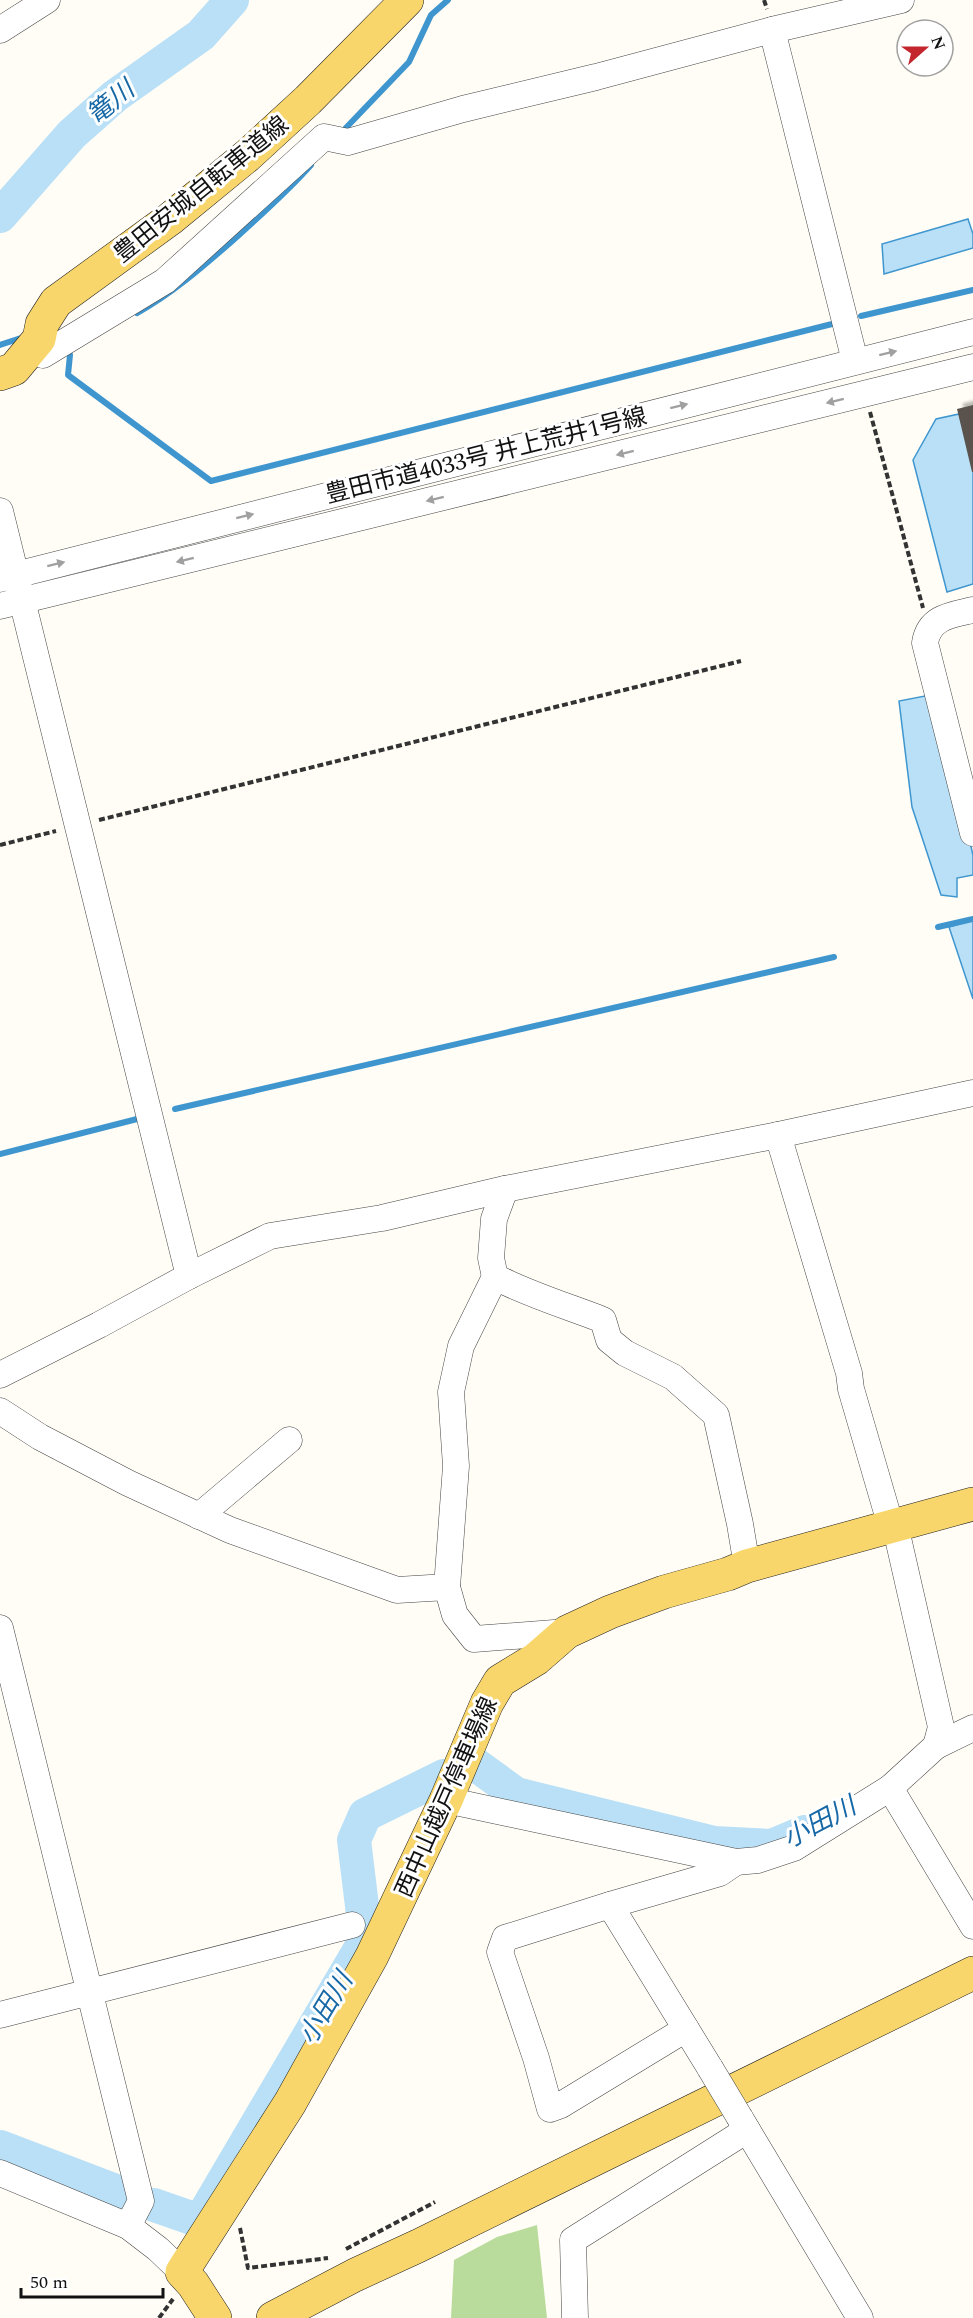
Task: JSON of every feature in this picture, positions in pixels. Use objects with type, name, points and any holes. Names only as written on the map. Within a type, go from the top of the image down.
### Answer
[{"type":"main road","name":"豊田安城自転車道線","points":[[0,374],[15,369],[39,339],[42,324],[56,302],[170,219],[247,156],[308,100],[407,0]]},
{"type":"main road","name":"西中山越戸停車場線","points":[[182,2272],[290,2103],[372,1956],[446,1800],[487,1703],[500,1680],[536,1659],[567,1632],[610,1612],[747,1566],[973,1504]]},
{"type":"main road","points":[[273,2318],[355,2275],[429,2241],[973,1973]]},
{"type":"main road","points":[[182,2272],[193,2284],[215,2318]]},
{"type":"street","points":[[0,30],[47,0]]},
{"type":"street","points":[[43,355],[165,281],[336,140],[596,77],[772,30],[901,0]]},
{"type":"street","points":[[772,30],[855,361]]},
{"type":"street","name":"豊田市道4033号 井上荒井1号線","points":[[8,577],[973,332]]},
{"type":"street","name":"豊田市道4033号 井上荒井1号線","points":[[10,603],[973,367]]},
{"type":"street","points":[[0,511],[10,603],[78,825],[189,1276]]},
{"type":"street","points":[[973,610],[945,617],[933,623],[925,643],[973,833]]},
{"type":"street","points":[[0,1375],[21,1362],[99,1325],[189,1276],[270,1236],[382,1218],[505,1189],[778,1135],[973,1093]]},
{"type":"street","points":[[778,1135],[849,1373],[851,1389],[888,1516],[895,1525],[941,1727],[936,1746]]},
{"type":"street","points":[[505,1189],[494,1219],[491,1258],[495,1277],[461,1346],[451,1392],[456,1466],[447,1587],[455,1615],[474,1639],[567,1632]]},
{"type":"street","points":[[495,1277],[531,1294],[551,1299],[603,1320],[609,1340],[625,1353],[673,1377],[716,1415],[741,1524],[747,1566]]},
{"type":"street","points":[[0,1411],[40,1437],[128,1483],[269,1545],[397,1590],[447,1587]]},
{"type":"street","points":[[199,1516],[289,1440]]},
{"type":"street","points":[[0,1628],[141,2201],[128,2226]]},
{"type":"street","points":[[446,1800],[736,1862],[758,1860],[794,1848],[890,1788],[936,1746],[973,1728]]},
{"type":"street","points":[[890,1788],[973,1926]]},
{"type":"street","points":[[686,2029],[561,2106],[550,2109],[537,2058],[500,1953],[505,1938],[720,1873],[736,1862]]},
{"type":"street","points":[[610,1905],[860,2318]]},
{"type":"street","points":[[0,2015],[352,1925]]},
{"type":"street","points":[[574,2318],[573,2240],[744,2124]]},
{"type":"street","points":[[0,2173],[128,2226],[158,2249],[182,2272]]},
{"type":"path","points":[[865,394],[929,630]]},
{"type":"path","points":[[0,845],[741,661]]},
{"type":"path","points":[[233,2195],[248,2268],[326,2259],[435,2202]]},
{"type":"green space","points":[[537,2225],[547,2318],[451,2318],[454,2260],[497,2237]]},
{"type":"water","points":[[968,219],[973,234],[973,248],[884,274],[882,244]]},
{"type":"water","points":[[959,414],[973,461],[973,584],[947,592],[913,460],[936,419]]},
{"type":"water","points":[[935,694],[973,855],[973,875],[957,878],[957,897],[941,895],[912,807],[899,701]]},
{"type":"water","points":[[973,920],[973,999],[949,927]]},
{"type":"building","points":[[973,405],[973,472],[972,472],[957,409]]},
{"type":"waterway","name":"篭川","points":[[0,216],[72,134],[115,96],[201,35],[232,0]]},
{"type":"waterway","points":[[341,133],[409,62],[431,15],[448,0]]},
{"type":"waterway","points":[[137,313],[164,296],[203,266],[267,209],[311,165]]},
{"type":"waterway","points":[[861,316],[973,290]]},
{"type":"waterway","points":[[70,355],[68,375],[211,481],[836,323]]},
{"type":"waterway","points":[[0,345],[24,337]]},
{"type":"waterway","points":[[938,927],[973,919]]},
{"type":"waterway","points":[[175,1109],[834,957]]},
{"type":"waterway","points":[[0,1154],[141,1118]]},
{"type":"waterway","name":"小田川","points":[[472,1762],[516,1794],[714,1843],[772,1846],[805,1832]]},
{"type":"waterway","name":"小田川","points":[[154,2205],[200,2221],[366,1939],[354,1840],[365,1815],[444,1776]]},
{"type":"waterway","name":"小田川","points":[[0,2147],[126,2195]]}]
